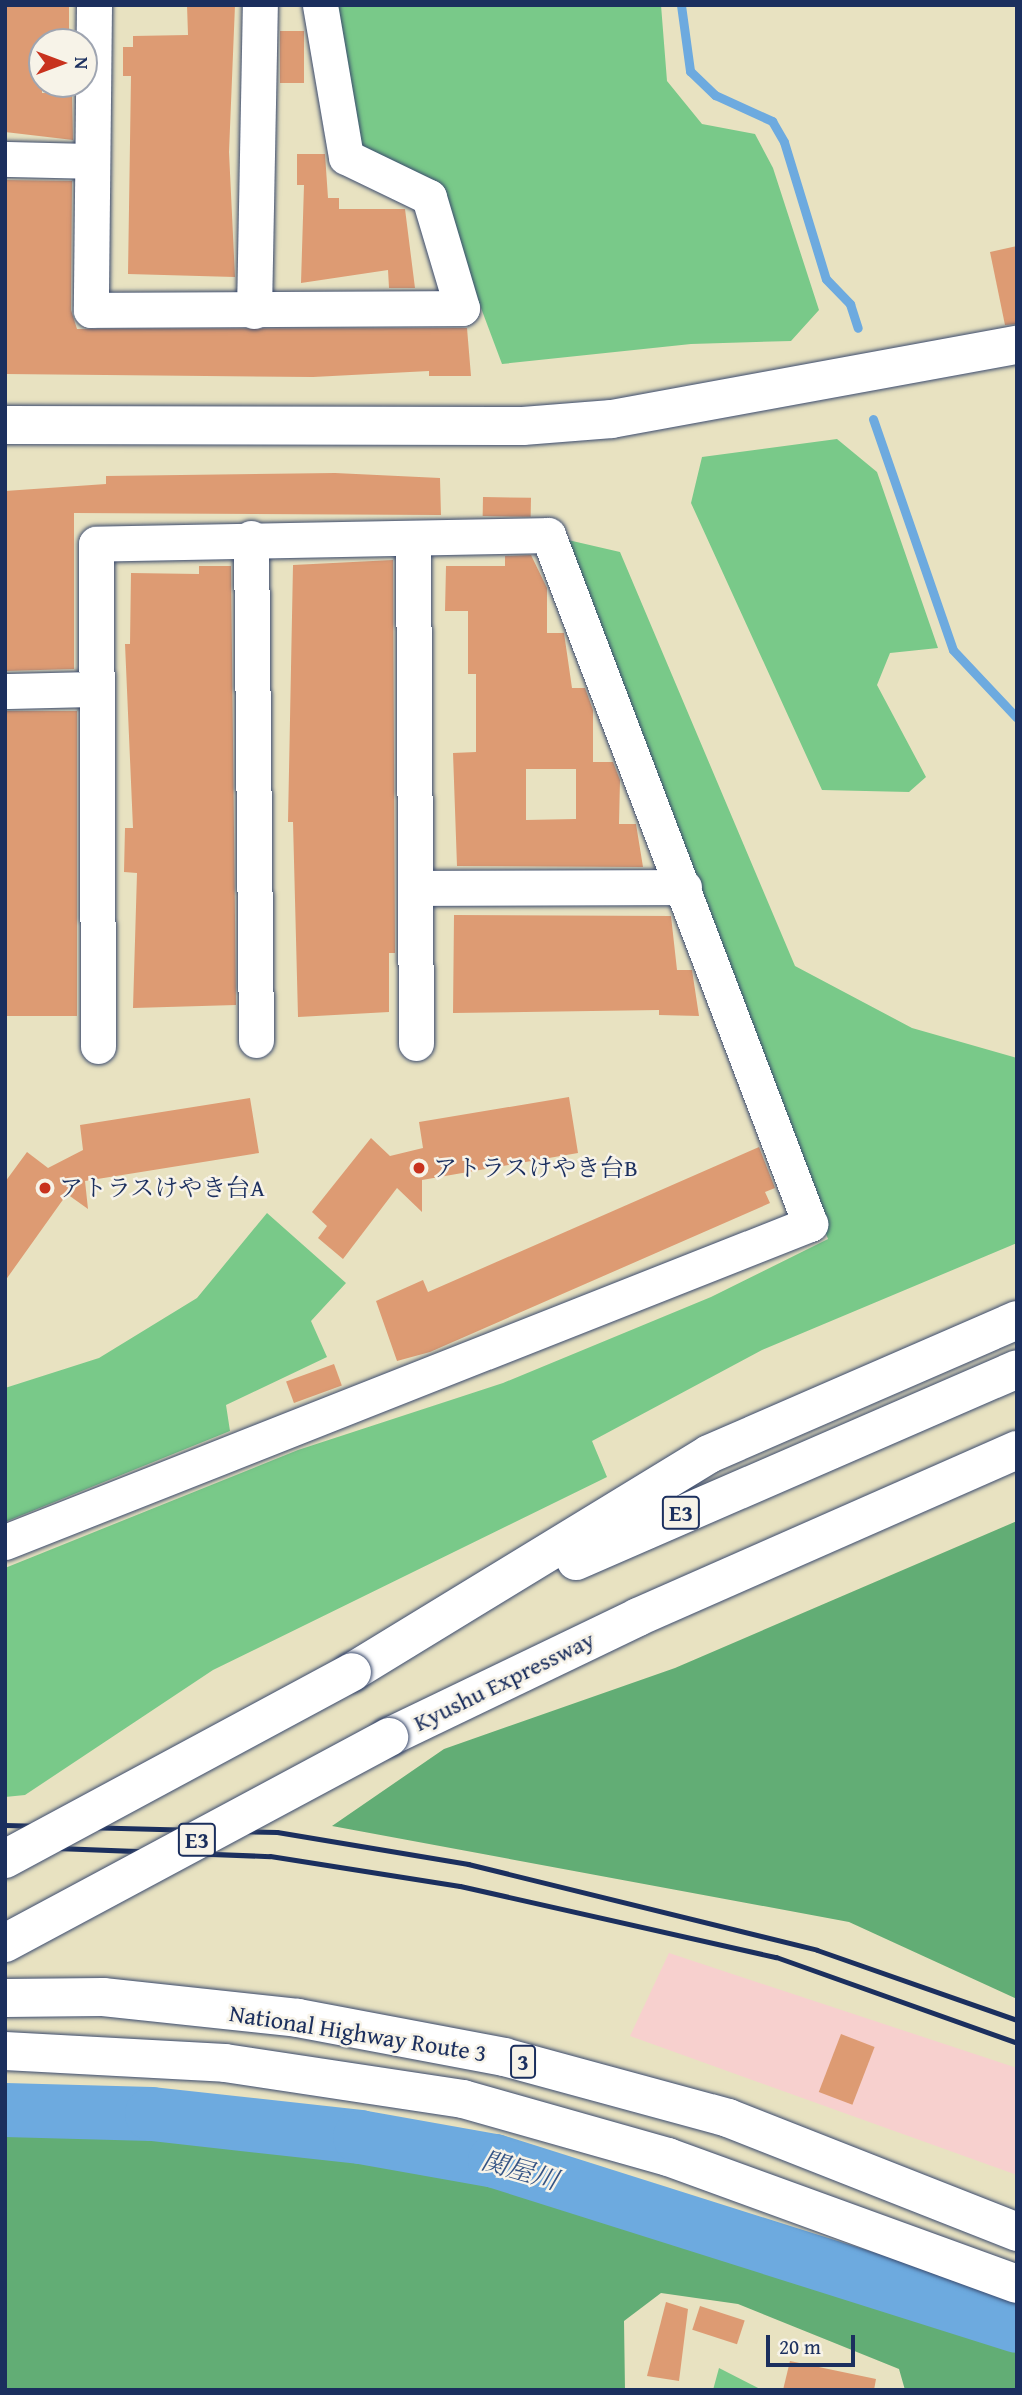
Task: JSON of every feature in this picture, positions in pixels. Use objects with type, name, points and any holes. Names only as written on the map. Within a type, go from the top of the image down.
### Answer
[{"type":"main road","points":[[5,425],[523,426],[612,419],[1017,345]]},
{"type":"main road","points":[[352,1672],[709,1454],[1017,1320]]},
{"type":"main road","name":"E3","points":[[5,1859],[352,1672],[625,1537],[1017,1369]]},
{"type":"main road","name":"Kyushu Expressway","points":[[5,1943],[389,1737],[921,1489],[1017,1450]]},
{"type":"main road","points":[[921,1489],[1017,1474]]},
{"type":"main road","name":"National Highway Route 3","points":[[5,1998],[103,1997],[298,2018],[504,2057],[728,2118],[1017,2232]]},
{"type":"main road","name":"National Highway Route 3","points":[[5,2051],[225,2063],[463,2099],[668,2157],[1017,2284]]},
{"type":"street","points":[[94,5],[91,310],[254,311],[462,307],[429,197],[346,157],[320,5]]},
{"type":"street","points":[[254,311],[260,5]]},
{"type":"street","points":[[5,159],[92,161]]},
{"type":"street","points":[[5,1542],[810,1224],[548,534],[413,541],[251,538],[96,544],[98,1046]]},
{"type":"street","points":[[251,538],[256,1040]]},
{"type":"street","points":[[413,541],[416,1043]]},
{"type":"street","points":[[5,691],[96,689]]},
{"type":"street","points":[[415,888],[684,887]]},
{"type":"shaded area","points":[[669,1953],[1017,2068],[1017,2175],[630,2036]]},
{"type":"green space","points":[[335,5],[661,5],[667,81],[702,124],[755,134],[773,168],[819,310],[791,341],[691,344],[502,364],[433,180],[356,147]]},
{"type":"green space","points":[[837,439],[877,472],[938,648],[890,653],[877,685],[926,777],[909,792],[822,790],[691,503],[702,457]]},
{"type":"green space","points":[[568,540],[620,552],[795,966],[912,1028],[1017,1058],[1017,1243],[762,1350],[592,1441],[607,1477],[213,1670],[25,1795],[5,1797],[5,1568],[298,1450],[503,1383],[711,1297],[828,1239]]},
{"type":"green space","points":[[267,1213],[346,1283],[311,1321],[327,1357],[226,1405],[230,1431],[5,1522],[5,1388],[99,1358],[197,1298]]},
{"type":"green space","points":[[1017,1521],[1017,1999],[849,1922],[332,1826],[444,1749],[675,1668]]},
{"type":"green space","points":[[193,2127],[546,2185],[807,2268],[1017,2343],[1017,2390],[905,2390],[899,2369],[738,2304],[661,2293],[624,2321],[625,2390],[5,2390],[5,2130]]},
{"type":"green space","points":[[719,2368],[762,2390],[713,2390]]},
{"type":"building","points":[[5,5],[69,5],[69,28],[28,28],[28,98],[72,98],[73,140],[5,132]]},
{"type":"building","points":[[187,5],[235,5],[229,152],[235,277],[128,274],[131,76],[123,76],[123,47],[133,47],[133,36],[188,35]]},
{"type":"building","points":[[280,31],[304,31],[304,83],[280,83]]},
{"type":"building","points":[[297,154],[325,154],[328,198],[339,198],[339,209],[405,209],[415,288],[389,288],[388,270],[301,283],[304,185],[297,185]]},
{"type":"building","points":[[5,180],[72,181],[71,310],[77,329],[467,328],[471,376],[429,376],[429,371],[313,377],[5,374]]},
{"type":"building","points":[[1017,246],[1017,324],[1005,325],[990,252]]},
{"type":"building","points":[[335,473],[440,478],[441,515],[74,513],[74,669],[5,671],[5,491],[106,484],[106,476]]},
{"type":"building","points":[[483,497],[531,498],[531,517],[483,516]]},
{"type":"building","points":[[531,555],[547,588],[547,633],[564,633],[572,688],[585,688],[593,710],[593,762],[613,762],[620,780],[619,824],[636,824],[643,867],[457,866],[453,753],[476,752],[476,674],[468,674],[468,611],[445,611],[446,566],[505,566],[505,556]],"holes":[[[526,769],[576,769],[576,819],[526,820]]]},
{"type":"building","points":[[393,560],[395,953],[389,953],[389,1012],[298,1017],[293,822],[288,822],[293,565]]},
{"type":"building","points":[[199,566],[231,566],[236,1005],[133,1008],[137,873],[124,872],[125,828],[133,828],[125,644],[130,644],[131,573],[199,574]]},
{"type":"building","points":[[5,711],[77,711],[77,1016],[5,1016]]},
{"type":"building","points":[[454,915],[671,916],[677,970],[692,970],[699,1016],[659,1015],[659,1010],[453,1013]]},
{"type":"building","name":"アトラスけやき台B","points":[[569,1097],[578,1153],[422,1180],[422,1212],[397,1188],[343,1259],[318,1238],[327,1226],[312,1212],[371,1138],[390,1156],[423,1148],[419,1122]]},
{"type":"building","name":"アトラスけやき台A","points":[[250,1098],[259,1153],[85,1181],[88,1209],[67,1194],[5,1281],[5,1182],[27,1152],[48,1168],[83,1150],[80,1125]]},
{"type":"building","points":[[759,1147],[775,1188],[765,1192],[770,1203],[430,1352],[397,1361],[376,1301],[423,1280],[428,1292]]},
{"type":"building","points":[[334,1364],[342,1386],[294,1403],[286,1381]]},
{"type":"building","points":[[841,2034],[875,2047],[852,2105],[819,2092]]},
{"type":"building","points":[[666,2302],[688,2309],[679,2381],[647,2376]]},
{"type":"building","points":[[700,2306],[745,2321],[737,2344],[692,2330]]},
{"type":"building","points":[[790,2361],[876,2379],[874,2390],[783,2390]]},
{"type":"waterway","points":[[681,5],[690,71],[715,95],[772,121],[784,142],[826,279],[850,304],[858,328]]},
{"type":"waterway","points":[[873,419],[953,650],[1017,718]]},
{"type":"waterway","name":"関屋川","points":[[5,2110],[152,2114],[360,2137],[495,2161],[1017,2326]]},
{"type":"railway","points":[[5,1825],[277,1832],[468,1864],[817,1950],[1017,2020]]},
{"type":"railway","points":[[5,1846],[270,1856],[460,1886],[776,1957],[1017,2043]]},
{"type":"place","name":"アトラスけやき台B","points":[[419,1168]]},
{"type":"place","name":"アトラスけやき台A","points":[[45,1188]]}]
